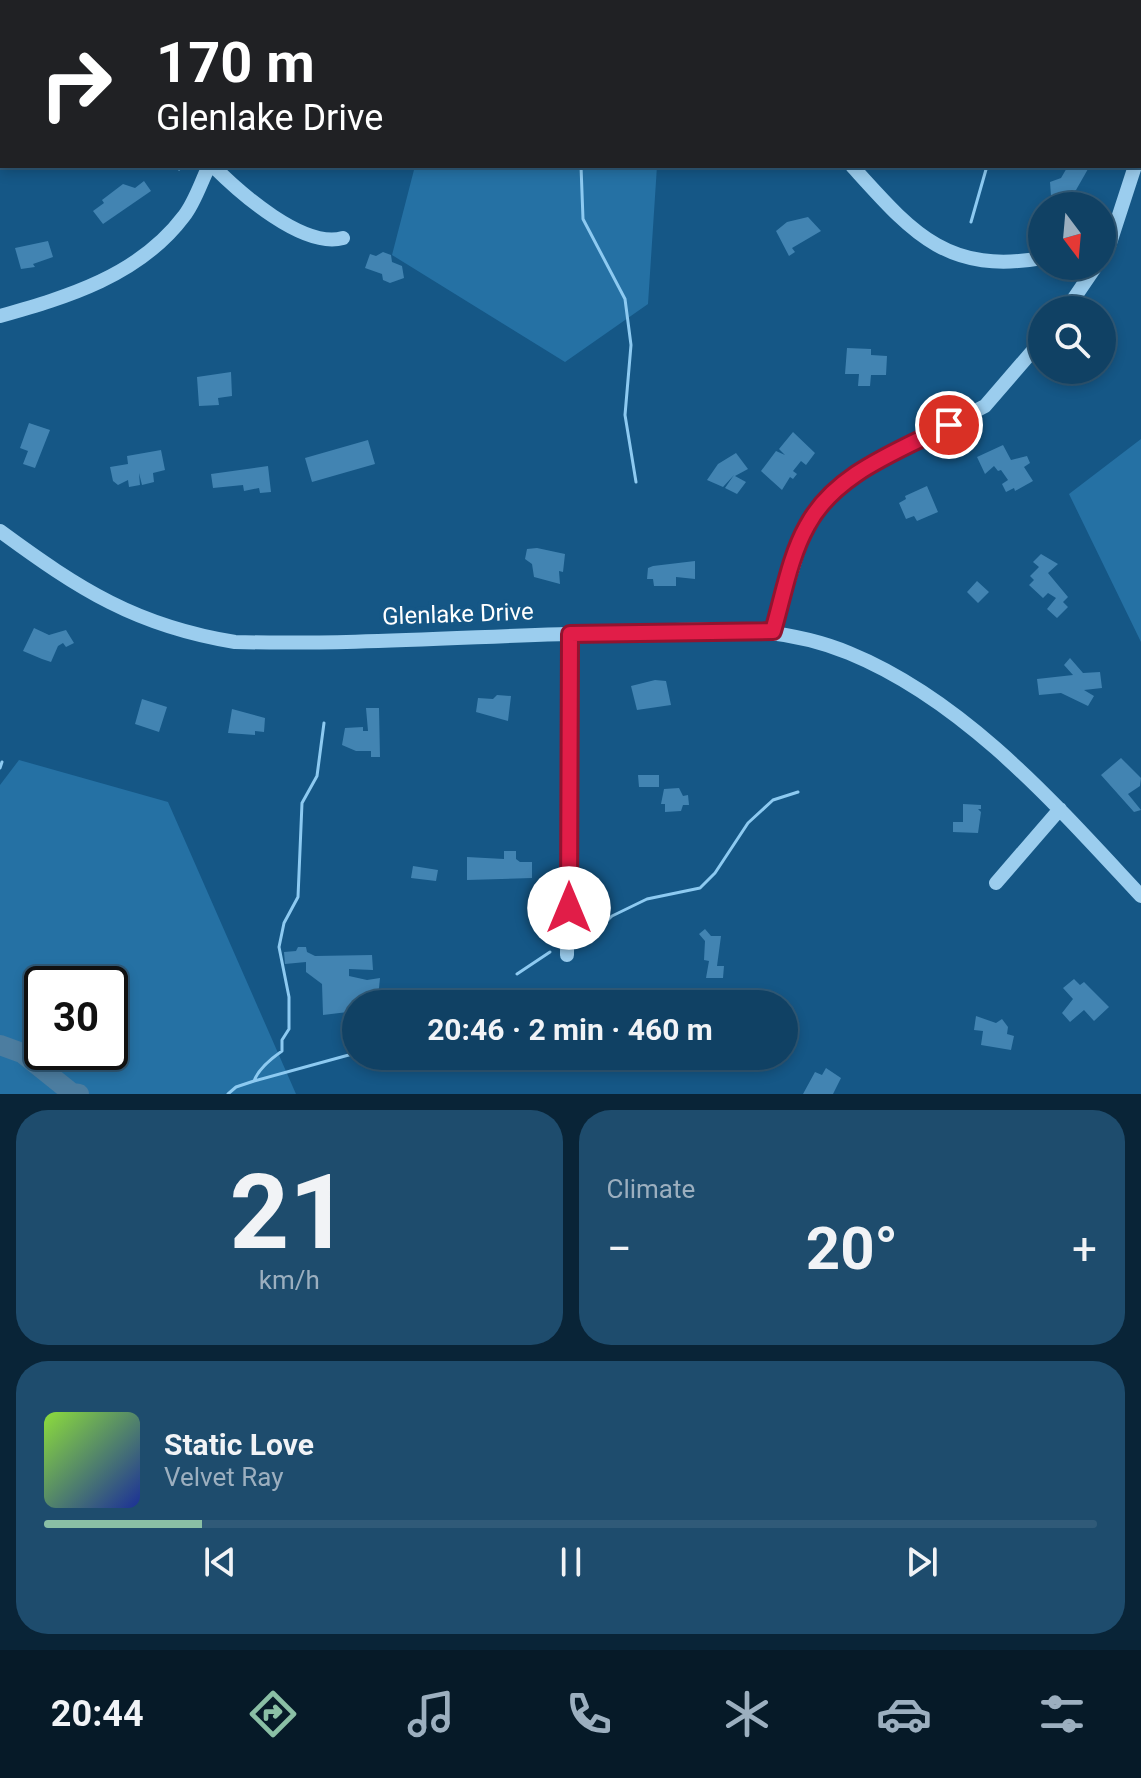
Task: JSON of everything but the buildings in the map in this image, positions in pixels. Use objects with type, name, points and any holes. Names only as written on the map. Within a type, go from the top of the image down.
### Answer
[{"type":"street","points":[[0,316],[77,294],[122,270],[184,216],[210,168]]},
{"type":"street","points":[[213,168],[238,191],[309,237],[331,241],[343,238]]},
{"type":"street","points":[[854,168],[907,226],[955,256],[1010,263],[1028,260]]},
{"type":"street","points":[[1116,217],[1134,168]]},
{"type":"street","points":[[773,631],[806,526],[828,497],[857,472],[985,406],[1028,356]]},
{"type":"street","name":"Glenlake Drive","points":[[0,531],[102,600],[129,614],[200,637],[271,643],[773,631],[817,641],[852,654],[921,693],[969,728],[1060,809],[1141,896]]},
{"type":"street","points":[[567,955],[570,634]]},
{"type":"street","points":[[996,883],[1060,809]]},
{"type":"shaded area","points":[[414,168],[657,168],[648,304],[565,362],[392,255]]},
{"type":"shaded area","points":[[1141,439],[1141,642],[1069,494]]},
{"type":"shaded area","points":[[19,760],[168,802],[296,1094],[0,1094],[0,785]]},
{"type":"waterway","points":[[581,168],[583,219],[625,299],[631,345],[625,415],[636,482]]},
{"type":"waterway","points":[[971,222],[986,168]]},
{"type":"waterway","points":[[228,1094],[236,1087],[254,1081],[282,1051],[282,1040],[289,1029],[289,997],[279,947],[284,923],[298,897],[302,803],[317,776],[324,723]]},
{"type":"waterway","points":[[0,768],[2,762]]},
{"type":"waterway","points":[[586,941],[612,916],[647,899],[700,888],[715,873],[748,823],[773,800],[798,792]]},
{"type":"waterway","points":[[517,974],[550,952]]},
{"type":"waterway","points":[[0,1045],[22,1053],[72,1093],[79,1094]]},
{"type":"waterway","points":[[254,1081],[342,1057]]},
{"type":"route","points":[[569,908],[570,634],[773,631],[806,526],[828,497],[857,472],[949,425]]}]
